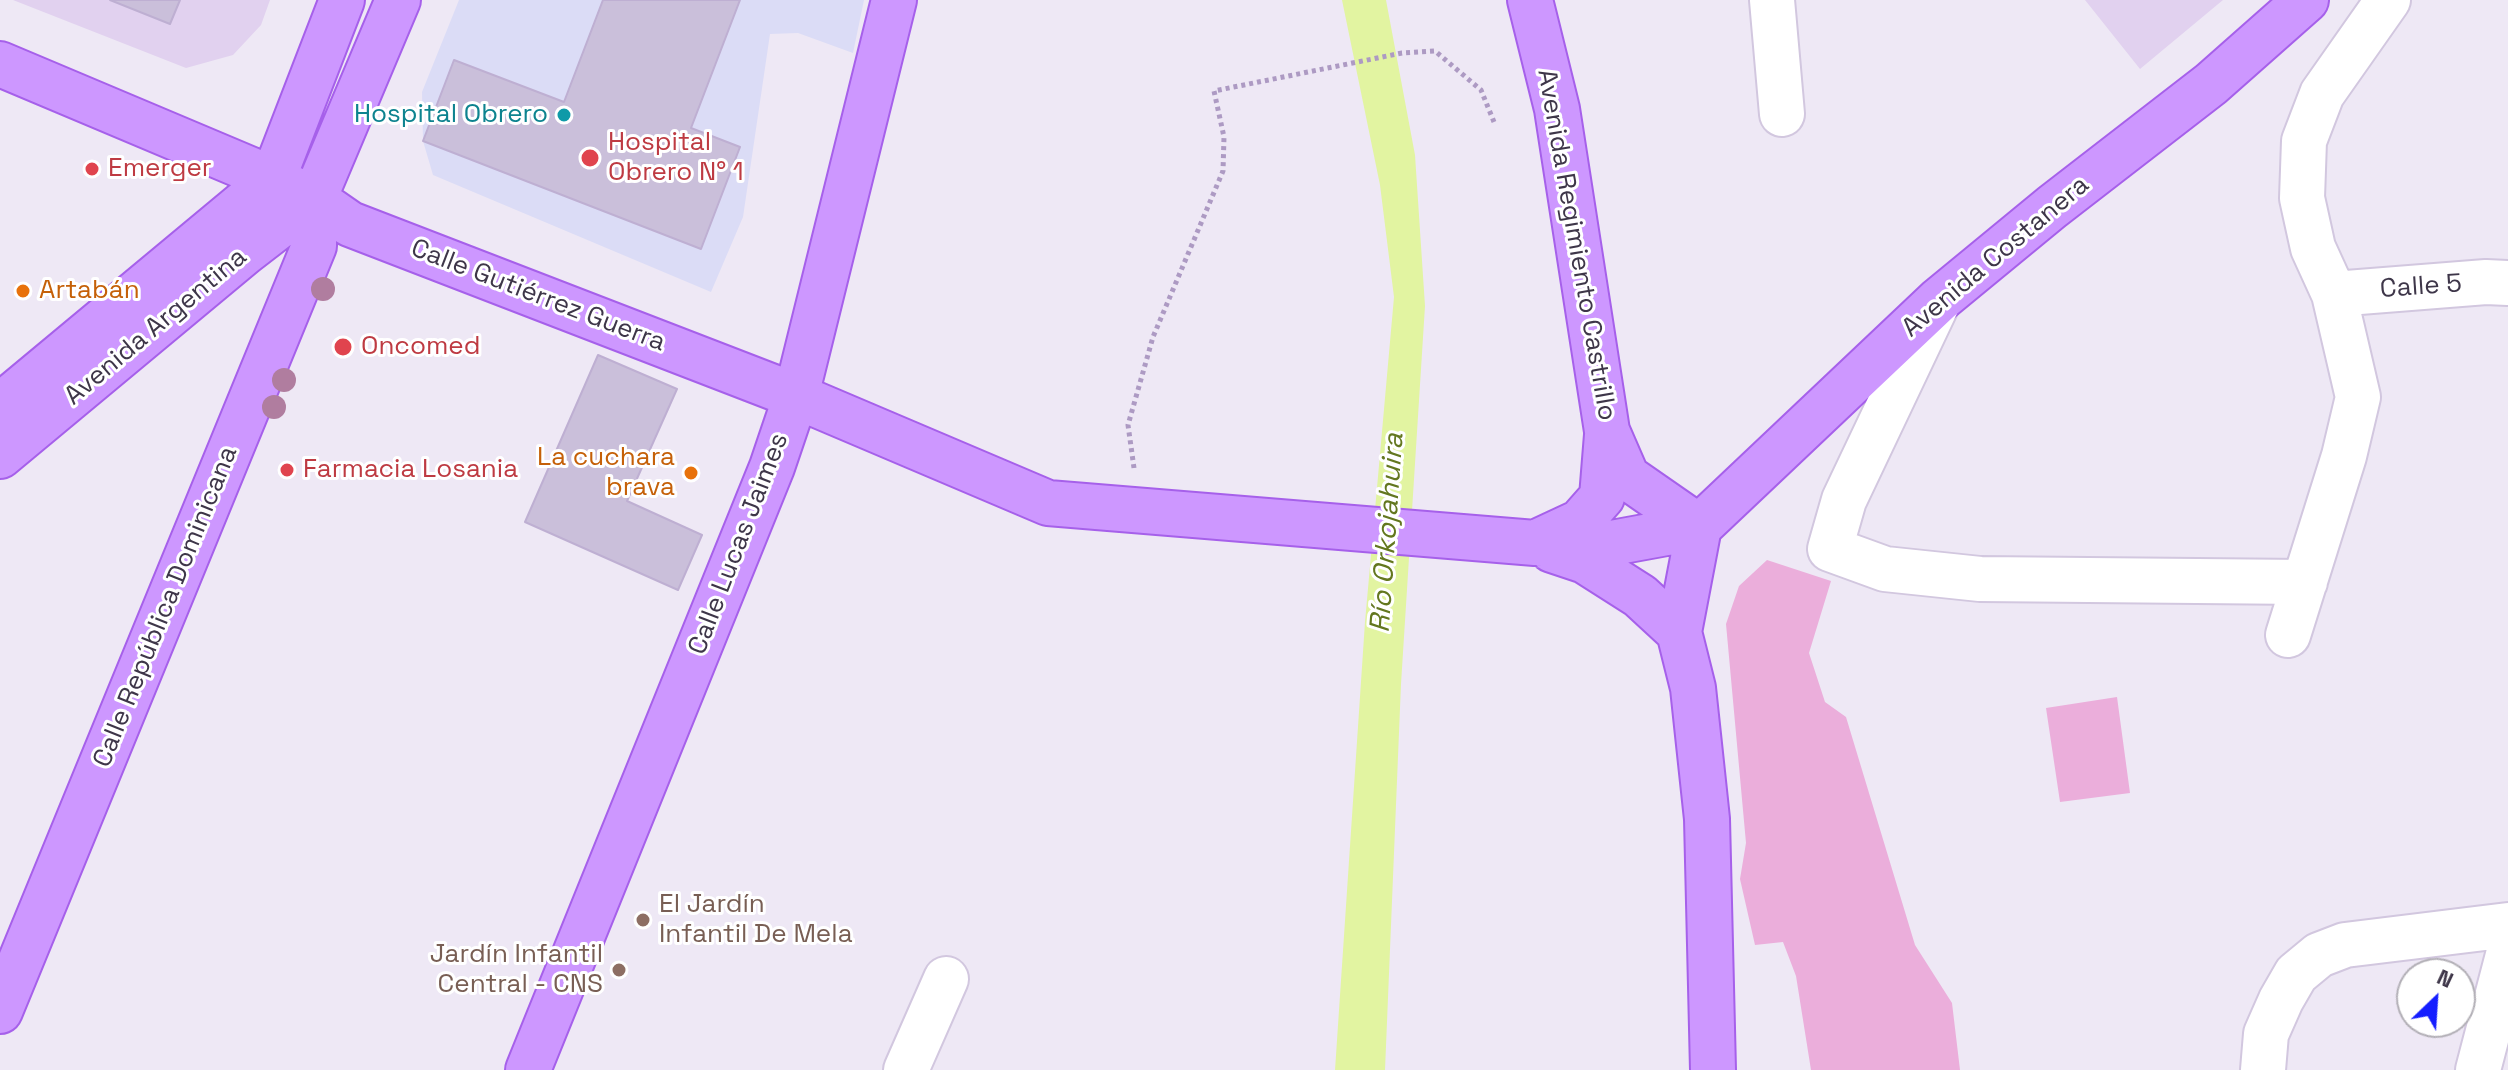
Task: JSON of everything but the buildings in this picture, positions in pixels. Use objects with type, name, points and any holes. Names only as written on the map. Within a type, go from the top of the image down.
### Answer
[{"type":"main road","name":"Calle Lucas Jaimes","points":[[528,1070],[772,467],[796,396],[894,0]]},
{"type":"main road","name":"Avenida Regimiento Castrillo","points":[[1530,0],[1557,109],[1607,431],[1627,477],[1699,527]]},
{"type":"main road","name":"Avenida Costanera","points":[[1699,527],[1939,300],[2052,207],[2211,84],[2306,0]]},
{"type":"main road","points":[[273,179],[339,9],[391,19],[314,199]]},
{"type":"main road","name":"Calle Gutiérrez Guerra","points":[[0,64],[273,179],[314,199],[350,224],[796,396],[1048,503],[1528,543]]},
{"type":"main road","name":"Avenida Argentina","points":[[4,431],[273,179]]},
{"type":"main road","name":"Avenida Argentina","points":[[4,431],[314,199]]},
{"type":"main road","name":"Calle República Dominicana","points":[[0,1011],[314,246],[314,199]]},
{"type":"main road","points":[[1528,543],[1580,522],[1602,497],[1607,431]]},
{"type":"main road","points":[[1528,543],[1601,545],[1699,527],[1679,632],[1693,688],[1707,819],[1713,1070]]},
{"type":"main road","points":[[1528,543],[1585,561],[1640,596],[1679,632]]},
{"type":"street","points":[[1772,0],[1782,114]]},
{"type":"street","points":[[2288,635],[2344,456],[2358,397],[2334,294],[2313,248],[2302,198],[2304,141],[2322,94],[2388,0]]},
{"type":"street","name":"Calle 5","points":[[2334,294],[2508,283]]},
{"type":"street","points":[[1939,300],[1844,500],[1830,549],[1885,569],[1980,579],[2305,582]]},
{"type":"street","points":[[2263,1070],[2266,1034],[2281,1000],[2296,974],[2319,955],[2345,945],[2508,925]]},
{"type":"street","points":[[2478,1070],[2508,955]]},
{"type":"street","points":[[906,1070],[946,979]]},
{"type":"path","points":[[1136,478],[1128,425],[1132,410],[1153,337],[1223,171],[1224,137],[1214,91],[1402,53],[1435,51],[1481,90],[1494,122]]},
{"type":"shaded area","points":[[13,0],[270,0],[261,25],[233,55],[186,68]]},
{"type":"shaded area","name":"Hospital Obrero N° 1","points":[[459,0],[864,0],[853,53],[798,33],[770,34],[743,217],[711,292],[433,175],[423,141],[422,92]]},
{"type":"shaded area","points":[[2085,0],[2223,0],[2140,69]]},
{"type":"shaded area","points":[[1767,560],[1831,581],[1809,653],[1825,702],[1846,717],[1915,945],[1952,1003],[1960,1070],[1811,1070],[1796,976],[1783,942],[1755,945],[1740,879],[1746,843],[1726,624],[1739,586]]},
{"type":"shaded area","points":[[2117,697],[2130,793],[2060,802],[2046,708]]},
{"type":"water","name":"Río Orkojahuira","points":[[1342,0],[1386,0],[1415,155],[1425,306],[1401,684],[1385,1070],[1335,1070],[1365,622],[1394,297],[1380,185]]},
{"type":"place","name":"Hospital Obrero","points":[[564,115]]},
{"type":"place","name":"Hospital Obrero N° 1","points":[[590,158]]},
{"type":"place","name":"Emerger","points":[[92,169]]},
{"type":"place","name":"Artabán","points":[[23,291]]},
{"type":"place","name":"Oncomed","points":[[343,347]]},
{"type":"place","name":"Farmacia Losania","points":[[287,470]]},
{"type":"place","name":"La cuchara brava","points":[[691,473]]},
{"type":"place","name":"El Jardín Infantil De Mela","points":[[643,920]]},
{"type":"place","name":"Jardín Infantil Central - CNS","points":[[619,970]]}]
